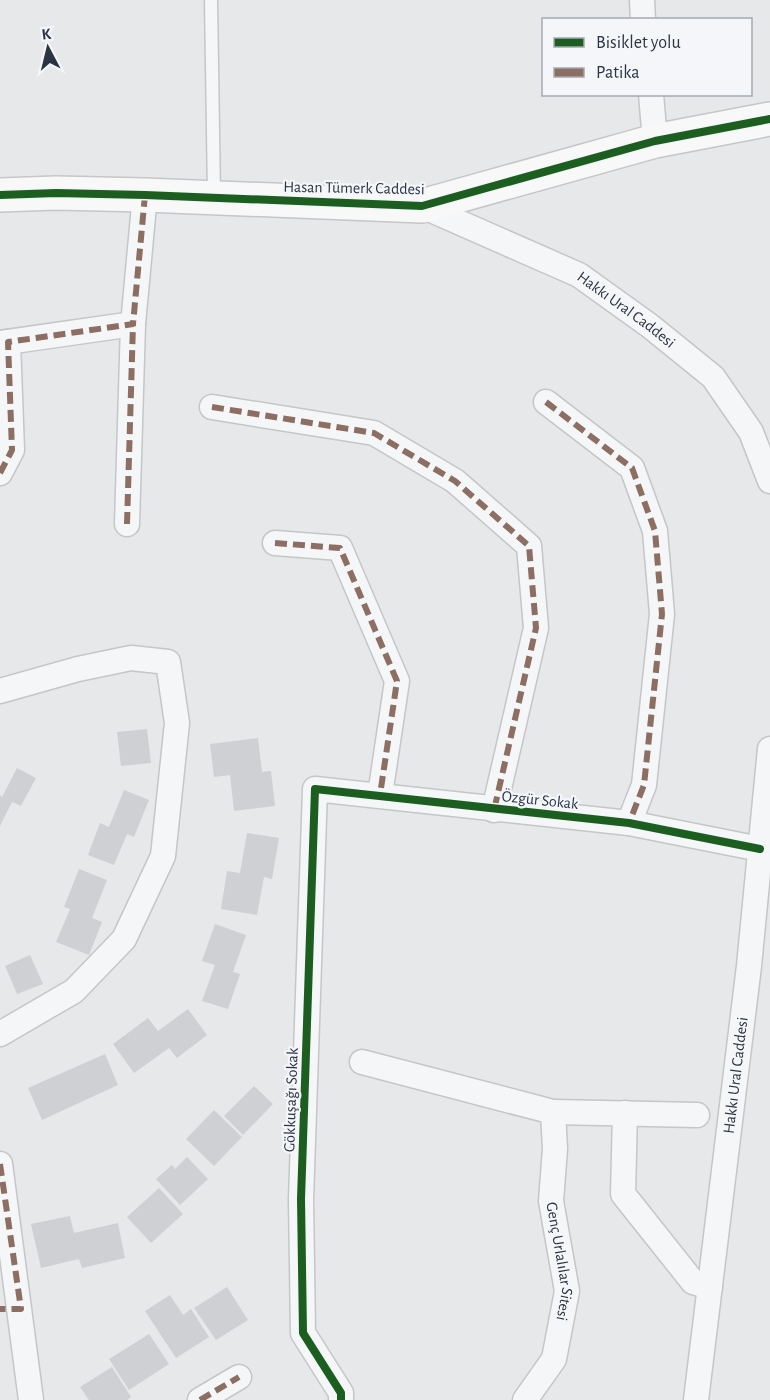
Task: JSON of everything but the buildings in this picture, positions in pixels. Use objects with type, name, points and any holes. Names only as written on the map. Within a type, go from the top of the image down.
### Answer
[{"type":"street","points":[[642,0],[644,18]]},
{"type":"street","points":[[651,96],[656,141]]},
{"type":"street","name":"Hasan Tümerk Caddesi","points":[[0,195],[56,193],[145,195],[422,206],[656,141],[770,119]]},
{"type":"street","points":[[127,524],[134,324],[145,195]]},
{"type":"street","name":"Hakkı Ural Caddesi","points":[[422,206],[579,275],[650,326],[713,377],[751,432],[770,481]]},
{"type":"street","points":[[0,473],[12,450],[4,343],[134,324]]},
{"type":"street","points":[[546,402],[632,468],[656,531],[662,614],[644,785],[629,823]]},
{"type":"street","points":[[212,407],[374,433],[455,481],[529,546],[536,628],[494,810]]},
{"type":"street","points":[[275,543],[340,548],[368,610],[397,681],[380,795]]},
{"type":"street","points":[[0,691],[78,669],[131,658],[168,662],[177,723],[164,856],[124,939],[74,991],[0,1034]]},
{"type":"street","name":"Hakkı Ural Caddesi","points":[[696,1400],[749,966],[770,749]]},
{"type":"street","name":"Özgür Sokak","points":[[315,789],[629,823],[760,849]]},
{"type":"street","name":"Gökkuşağı Sokak","points":[[315,789],[301,1199],[303,1333],[341,1394],[342,1400]]},
{"type":"street","points":[[362,1062],[554,1112],[697,1115]]},
{"type":"street","name":"Genç Urlalılar Sitesi","points":[[525,1400],[554,1359],[567,1291],[551,1201],[555,1149],[554,1112]]},
{"type":"street","points":[[625,1113],[623,1194],[693,1282],[710,1287]]},
{"type":"street","points":[[0,1164],[11,1309],[31,1400]]},
{"type":"street","points":[[200,1400],[239,1377]]},
{"type":"lane","points":[[211,0],[214,197]]},
{"type":"marked path","points":[[0,473],[12,450],[8,342],[133,324],[145,195]]},
{"type":"marked path","points":[[127,524],[133,324]]},
{"type":"marked path","points":[[546,402],[632,468],[655,531],[662,614],[644,785],[629,823]]},
{"type":"marked path","points":[[212,407],[374,433],[455,481],[529,546],[536,628],[494,810]]},
{"type":"marked path","points":[[275,543],[340,548],[397,681],[380,795]]},
{"type":"marked path","points":[[0,1164],[21,1309],[0,1309]]},
{"type":"marked path","points":[[200,1400],[239,1377]]},
{"type":"cycle path","points":[[0,195],[56,193],[145,195],[422,206],[655,141],[770,119]]},
{"type":"cycle path","points":[[341,1400],[341,1393],[303,1333],[301,1199],[315,789],[629,823],[760,849]]}]
